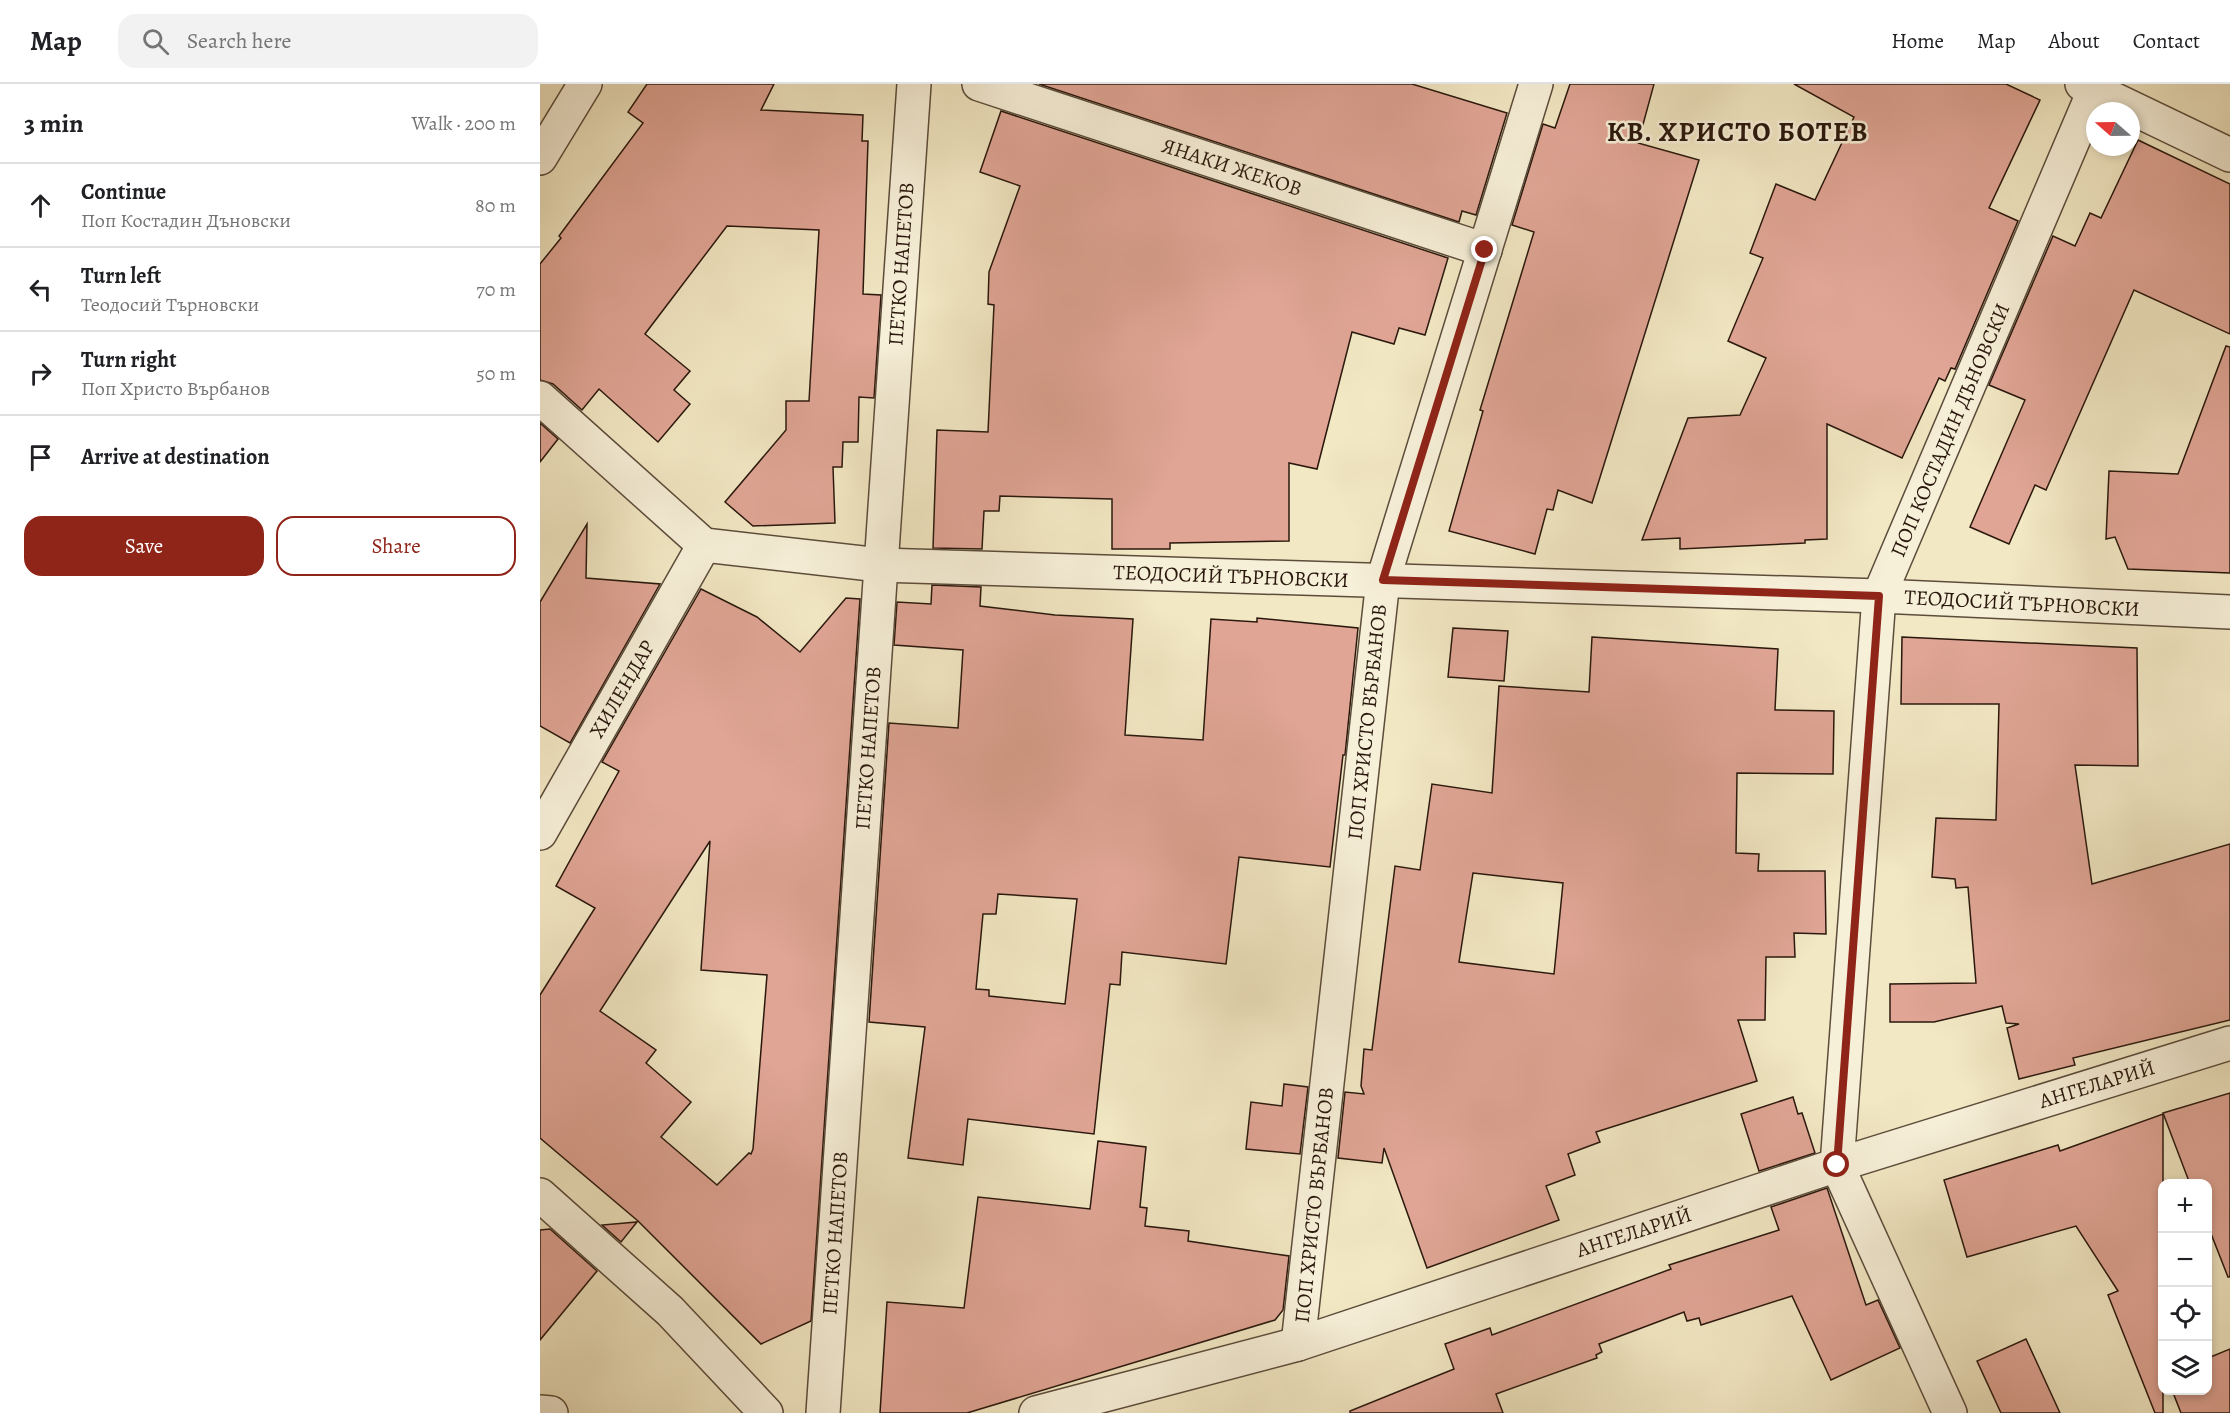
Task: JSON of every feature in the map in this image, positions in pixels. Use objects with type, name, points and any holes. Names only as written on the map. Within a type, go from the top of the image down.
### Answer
[{"type":"street","points":[[540,158],[585,84]]},
{"type":"street","name":"ПЕТКО НАПЕТОВ","points":[[823,1413],[914,84]]},
{"type":"street","name":"ЯНАКИ ЖЕКОВ","points":[[979,84],[1485,250]]},
{"type":"street","name":"ПОП ХРИСТО ВЪРБАНОВ","points":[[1299,1344],[1383,580],[1536,84]]},
{"type":"street","points":[[2091,86],[2230,155]]},
{"type":"street","name":"ПОП КОСТАДИН ДЪНОВСКИ","points":[[1950,1413],[1837,1165],[1879,596],[2091,86]]},
{"type":"street","points":[[540,398],[704,545]]},
{"type":"street","name":"ТЕОДОСИЙ ТЪРНОВСКИ","points":[[704,545],[880,565],[1879,596],[2230,612]]},
{"type":"street","name":"ХИЛЕНДАР","points":[[540,833],[704,545]]},
{"type":"street","name":"АНГЕЛАРИЙ","points":[[1036,1413],[1299,1344],[1837,1165],[2229,1045]]},
{"type":"street","points":[[540,1195],[670,1311],[766,1413]]},
{"type":"street","points":[[540,1412],[551,1413]]},
{"type":"building","points":[[647,84],[774,84],[761,110],[863,115],[862,141],[868,141],[863,294],[881,295],[874,398],[859,397],[858,442],[843,442],[842,467],[833,467],[835,523],[753,526],[725,502],[786,430],[786,401],[809,401],[819,230],[727,226],[645,334],[690,371],[674,390],[690,404],[658,442],[599,389],[582,410],[553,384],[540,380],[540,264],[643,123],[628,112]]},
{"type":"building","points":[[1039,84],[1412,84],[1507,113],[1476,215],[1462,211],[1459,222]]},
{"type":"building","points":[[1570,84],[1654,84],[1638,143],[1699,160],[1592,503],[1558,490],[1553,510],[1547,509],[1535,554],[1449,531],[1483,411],[1480,410],[1534,232],[1512,225],[1543,124],[1555,128]]},
{"type":"building","points":[[1794,84],[2006,84],[2040,100],[1989,208],[2018,221],[1955,369],[1951,368],[1945,381],[1939,378],[1902,458],[1827,424],[1827,539],[1805,540],[1805,543],[1680,549],[1680,538],[1642,540],[1688,418],[1740,415],[1766,358],[1728,341],[1763,258],[1750,253],[1776,184],[1815,200],[1854,117]]},
{"type":"building","points":[[1001,111],[1448,258],[1425,335],[1399,328],[1394,344],[1352,332],[1317,469],[1289,463],[1289,541],[1170,543],[1170,549],[1112,549],[1112,499],[1000,496],[999,511],[984,511],[982,549],[933,548],[937,430],[988,432],[994,305],[988,304],[989,272],[1020,186],[980,172]]},
{"type":"building","points":[[2140,141],[2230,184],[2230,334],[2134,290],[2046,490],[2035,485],[2009,544],[1970,527],[2025,400],[1989,385],[2053,236],[2075,246],[2090,213],[2101,218],[2130,156],[2140,156]]},
{"type":"building","points":[[2226,346],[2230,347],[2230,573],[2128,569],[2115,537],[2106,539],[2109,471],[2178,474]]},
{"type":"building","points":[[540,423],[558,439],[540,462]]},
{"type":"building","points":[[587,524],[586,578],[660,584],[570,743],[540,726],[540,602]]},
{"type":"building","points":[[932,585],[981,587],[980,606],[1055,615],[1133,619],[1125,735],[1203,740],[1211,619],[1257,622],[1257,618],[1358,628],[1345,755],[1343,755],[1330,867],[1239,857],[1226,964],[1122,952],[1120,985],[1110,984],[1094,1134],[968,1119],[963,1165],[908,1158],[925,1027],[869,1022],[889,723],[958,728],[963,650],[894,645],[897,602],[931,604]],"holes":[[[998,894],[1077,899],[1065,1004],[989,996],[989,990],[976,989],[983,914],[996,914]]]},
{"type":"building","points":[[701,589],[757,617],[800,652],[846,598],[860,599],[811,1321],[761,1344],[638,1221],[540,1138],[540,995],[595,908],[556,886],[619,771],[602,762]],"holes":[[[710,841],[701,970],[767,975],[753,1149],[751,1154],[749,1153],[717,1185],[661,1137],[691,1102],[646,1063],[656,1050],[600,1011]]]},
{"type":"building","points":[[1453,628],[1508,631],[1504,681],[1448,677]]},
{"type":"building","points":[[1592,637],[1778,649],[1775,710],[1834,711],[1833,774],[1737,773],[1736,853],[1759,854],[1758,871],[1825,871],[1826,934],[1794,933],[1795,957],[1766,957],[1765,1020],[1738,1020],[1757,1081],[1596,1132],[1600,1142],[1568,1154],[1575,1175],[1546,1186],[1559,1220],[1427,1268],[1384,1148],[1382,1163],[1338,1158],[1345,1092],[1364,1094],[1361,1086],[1364,1049],[1372,1050],[1395,866],[1420,870],[1432,784],[1492,793],[1499,686],[1589,692]],"holes":[[[1473,873],[1563,883],[1554,974],[1459,962]]]},
{"type":"building","points":[[1902,637],[2137,648],[2138,766],[2075,765],[2092,884],[2230,844],[2230,1020],[2073,1058],[2075,1065],[2019,1079],[2007,1028],[2019,1024],[2006,1023],[2002,1006],[1934,1022],[1890,1022],[1890,984],[1976,983],[1968,887],[1956,888],[1955,879],[1932,877],[1936,818],[1996,820],[1999,704],[1901,704]]},
{"type":"building","points":[[1284,1084],[1308,1087],[1300,1154],[1246,1149],[1251,1102],[1282,1106]]},
{"type":"building","points":[[2230,1093],[2230,1277],[2228,1277],[2212,1236],[2212,1179],[2188,1179],[2163,1113]]},
{"type":"building","points":[[1793,1097],[1798,1114],[1802,1113],[1815,1153],[1759,1171],[1741,1114]]},
{"type":"building","points":[[2163,1114],[2163,1179],[2158,1179],[2158,1395],[2163,1395],[2163,1413],[2155,1413],[2108,1295],[2118,1291],[2076,1226],[1967,1257],[1944,1180],[2058,1145],[2060,1151]]},
{"type":"building","points":[[1098,1141],[1146,1147],[1140,1207],[1147,1208],[1145,1226],[1189,1231],[1188,1241],[1289,1256],[1283,1310],[1275,1320],[967,1413],[880,1413],[887,1302],[964,1308],[978,1197],[1090,1209]]},
{"type":"building","points":[[1827,1188],[1866,1305],[1878,1300],[1900,1348],[1831,1380],[1792,1296],[1701,1325],[1699,1318],[1687,1321],[1684,1312],[1599,1344],[1602,1352],[1596,1355],[1597,1358],[1496,1394],[1503,1413],[1350,1413],[1350,1411],[1454,1369],[1445,1344],[1490,1328],[1492,1335],[1671,1269],[1669,1265],[1779,1230],[1771,1207]]},
{"type":"building","points":[[637,1222],[621,1242],[602,1225]]},
{"type":"building","points":[[550,1229],[597,1271],[540,1340],[540,1230]]},
{"type":"building","points":[[2026,1339],[2060,1413],[2001,1413],[1977,1361]]},
{"type":"building","points":[[2230,1349],[2230,1413],[2181,1413],[2174,1395],[2212,1395],[2212,1356]]},
{"type":"district","name":"КВ. ХРИСТО БОТЕВ","points":[[1738,132]]},
{"type":"route","points":[[1485,250],[1383,580],[1879,596],[1837,1165]]}]
